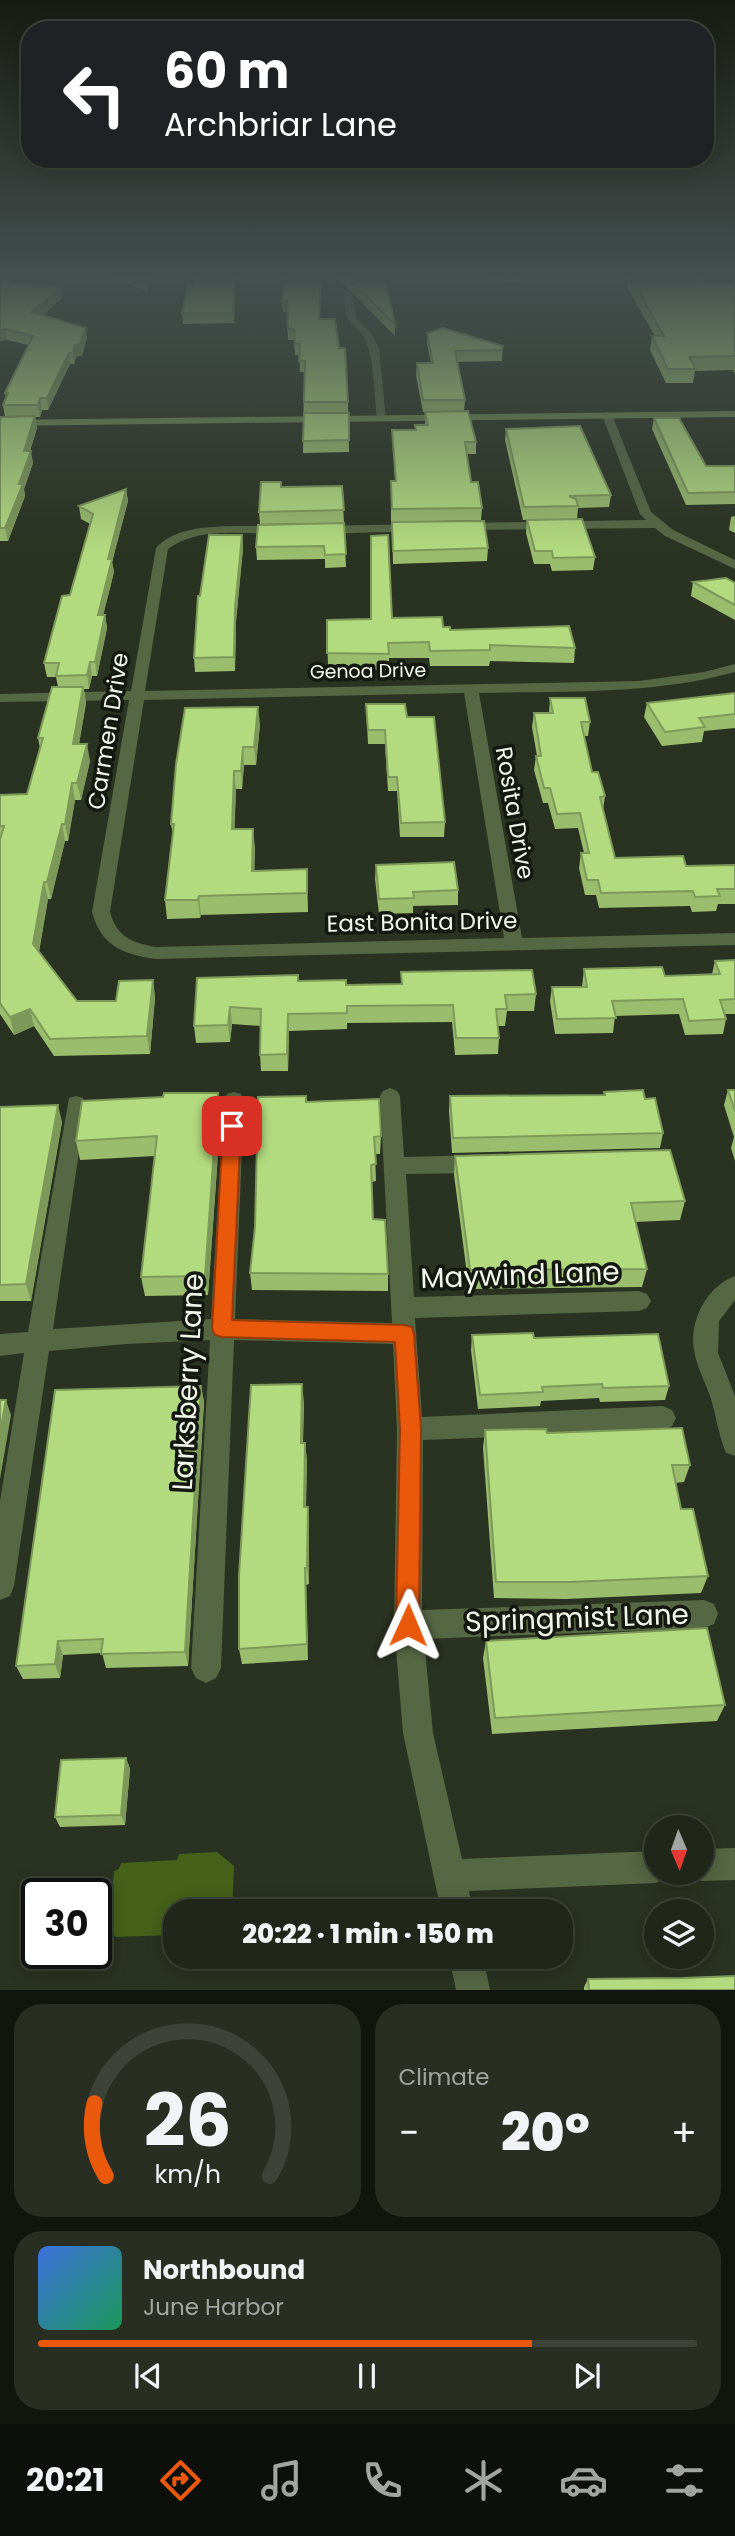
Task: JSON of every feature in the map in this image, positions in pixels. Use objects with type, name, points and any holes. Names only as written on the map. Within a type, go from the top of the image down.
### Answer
[{"type":"main road","points":[[0,423],[735,414]]},
{"type":"street","points":[[376,368],[382,418]]},
{"type":"street","points":[[607,415],[646,514],[686,542],[735,565]]},
{"type":"street","points":[[449,528],[657,524]]},
{"type":"street","points":[[311,530],[435,528]]},
{"type":"street","name":"Carmen Drive","points":[[113,940],[104,928],[101,912],[162,548],[170,540],[200,532],[297,530]]},
{"type":"street","name":"Genoa Drive","points":[[0,698],[639,685],[694,678],[735,668]]},
{"type":"street","name":"Rosita Drive","points":[[471,689],[514,944]]},
{"type":"street","name":"East Bonita Drive","points":[[113,940],[131,949],[155,953],[735,939]]},
{"type":"street","points":[[390,1096],[410,1429],[408,1625],[418,1732],[455,1899]]},
{"type":"street","name":"Larksberry Lane","points":[[206,1668],[233,1100]]},
{"type":"street","points":[[0,1586],[76,1104]]},
{"type":"street","points":[[395,1166],[507,1163]]},
{"type":"street","points":[[728,1291],[707,1319],[706,1353],[723,1397],[735,1444]]},
{"type":"street","name":"Maywind Lane","points":[[0,1345],[126,1333],[404,1321],[639,1300]]},
{"type":"street","points":[[410,1429],[663,1418]]},
{"type":"street","name":"Springmist Lane","points":[[408,1625],[704,1614]]},
{"type":"street","points":[[714,1865],[735,1864]]},
{"type":"street","points":[[450,1876],[644,1868]]},
{"type":"street","points":[[469,1969],[473,1990]]},
{"type":"shaded area","points":[[217,1852],[234,1866],[233,1899],[163,1899],[163,1935],[116,1937],[112,1933],[114,1871],[119,1869],[121,1863],[177,1860],[179,1854]]},
{"type":"building","points":[[17,368],[62,368],[47,398],[40,398],[38,405],[3,405],[8,393],[5,393]]},
{"type":"building","points":[[305,368],[346,368],[348,402],[304,402]]},
{"type":"building","points":[[418,368],[458,368],[465,400],[423,400]]},
{"type":"building","points":[[667,368],[696,369],[668,369]]},
{"type":"building","points":[[468,411],[476,442],[465,442],[471,482],[478,482],[482,508],[392,509],[391,481],[396,481],[392,430],[416,430],[415,425],[428,425],[425,412]]},
{"type":"building","points":[[304,413],[349,413],[349,440],[303,441]]},
{"type":"building","points":[[35,416],[24,451],[31,451],[19,484],[23,484],[5,528],[0,528],[0,417]]},
{"type":"building","points":[[654,418],[679,418],[706,466],[735,466],[735,492],[688,493]]},
{"type":"building","points":[[580,426],[611,495],[569,496],[576,499],[578,506],[524,507],[506,429]]},
{"type":"building","points":[[261,482],[281,482],[281,487],[342,486],[344,510],[259,512]]},
{"type":"building","points":[[126,489],[108,559],[112,559],[98,615],[105,615],[95,662],[90,662],[87,675],[56,676],[59,663],[44,663],[62,596],[70,595],[93,514],[79,506]]},
{"type":"building","points":[[582,519],[595,557],[553,558],[552,551],[535,551],[527,520]]},
{"type":"building","points":[[484,521],[488,548],[393,551],[392,522]]},
{"type":"building","points":[[344,523],[346,554],[325,555],[324,546],[256,547],[258,525]]},
{"type":"building","points":[[209,535],[242,535],[235,608],[234,657],[194,658],[198,596]]},
{"type":"building","points":[[388,535],[392,618],[442,617],[443,627],[450,627],[450,630],[569,626],[575,648],[490,645],[490,650],[430,651],[429,642],[388,643],[389,654],[327,653],[327,620],[371,619],[371,536]]},
{"type":"building","points":[[726,578],[735,583],[735,605],[693,582]]},
{"type":"building","points":[[52,687],[83,687],[73,744],[87,744],[77,783],[72,783],[65,824],[62,824],[47,882],[44,882],[33,944],[77,1001],[116,1001],[119,981],[153,980],[147,1036],[50,1039],[30,1009],[10,1017],[0,1003],[0,840],[4,826],[0,826],[0,795],[27,794],[43,738],[38,738]]},
{"type":"building","points":[[735,693],[735,714],[699,718],[705,727],[665,732],[647,703]]},
{"type":"building","points":[[550,698],[585,698],[590,722],[581,722],[592,772],[598,772],[605,796],[600,797],[615,858],[683,856],[686,866],[735,865],[735,889],[717,889],[720,896],[695,897],[693,891],[601,893],[598,880],[587,880],[581,853],[589,853],[580,813],[557,814],[550,788],[544,788],[536,756],[541,756],[534,713],[553,713]]},
{"type":"building","points":[[366,704],[405,704],[407,717],[434,717],[445,822],[401,823],[397,777],[388,777],[385,730],[368,730]]},
{"type":"building","points":[[258,707],[254,747],[243,747],[241,771],[234,771],[232,829],[253,829],[252,871],[307,869],[307,893],[199,896],[198,900],[165,900],[174,824],[171,824],[176,764],[185,708]]},
{"type":"building","points":[[454,862],[458,890],[413,892],[414,898],[379,899],[376,865]]},
{"type":"building","points":[[735,960],[735,999],[720,1000],[726,1019],[689,1021],[683,999],[612,1001],[616,1018],[557,1019],[552,987],[587,987],[584,969],[662,967],[665,976],[720,974],[715,961]]},
{"type":"building","points":[[532,970],[536,994],[505,995],[507,1009],[496,1009],[499,1038],[456,1038],[453,1005],[347,1006],[347,1013],[288,1014],[287,1054],[260,1055],[261,1009],[230,1007],[228,1025],[194,1026],[197,978],[298,975],[298,981],[346,980],[346,985],[402,984],[401,972]]},
{"type":"building","points":[[643,1090],[645,1099],[655,1098],[663,1133],[453,1138],[450,1096],[605,1095],[604,1092]]},
{"type":"building","points":[[728,1090],[735,1090],[735,1111]]},
{"type":"building","points":[[164,1093],[218,1093],[205,1276],[141,1277],[157,1136],[76,1141],[82,1101],[163,1097]]},
{"type":"building","points":[[306,1096],[306,1102],[379,1099],[381,1136],[374,1137],[376,1164],[371,1165],[373,1219],[385,1220],[388,1274],[250,1273],[255,1227],[258,1097]]},
{"type":"building","points":[[58,1105],[26,1284],[0,1285],[0,1107]]},
{"type":"building","points":[[670,1150],[685,1201],[631,1203],[647,1269],[470,1270],[455,1156]]},
{"type":"building","points":[[533,1333],[534,1338],[658,1334],[669,1386],[603,1388],[602,1384],[542,1387],[543,1392],[480,1395],[472,1335]]},
{"type":"building","points":[[302,1384],[304,1507],[308,1507],[305,1568],[307,1644],[239,1649],[239,1576],[251,1385]]},
{"type":"building","points":[[201,1386],[185,1652],[101,1654],[103,1639],[58,1641],[55,1664],[16,1666],[55,1390]]},
{"type":"building","points":[[0,1400],[6,1400],[0,1432]]},
{"type":"building","points":[[682,1428],[690,1465],[672,1465],[681,1509],[693,1509],[708,1576],[496,1582],[485,1430],[546,1429],[547,1433]]},
{"type":"building","points":[[707,1628],[725,1705],[495,1718],[486,1641]]},
{"type":"building","points":[[126,1758],[121,1815],[55,1817],[61,1760]]},
{"type":"building","points":[[735,1976],[735,1990],[589,1990],[588,1979],[683,1978]]},
{"type":"route","points":[[232,1126],[222,1329],[404,1334],[410,1429],[408,1625]]}]
